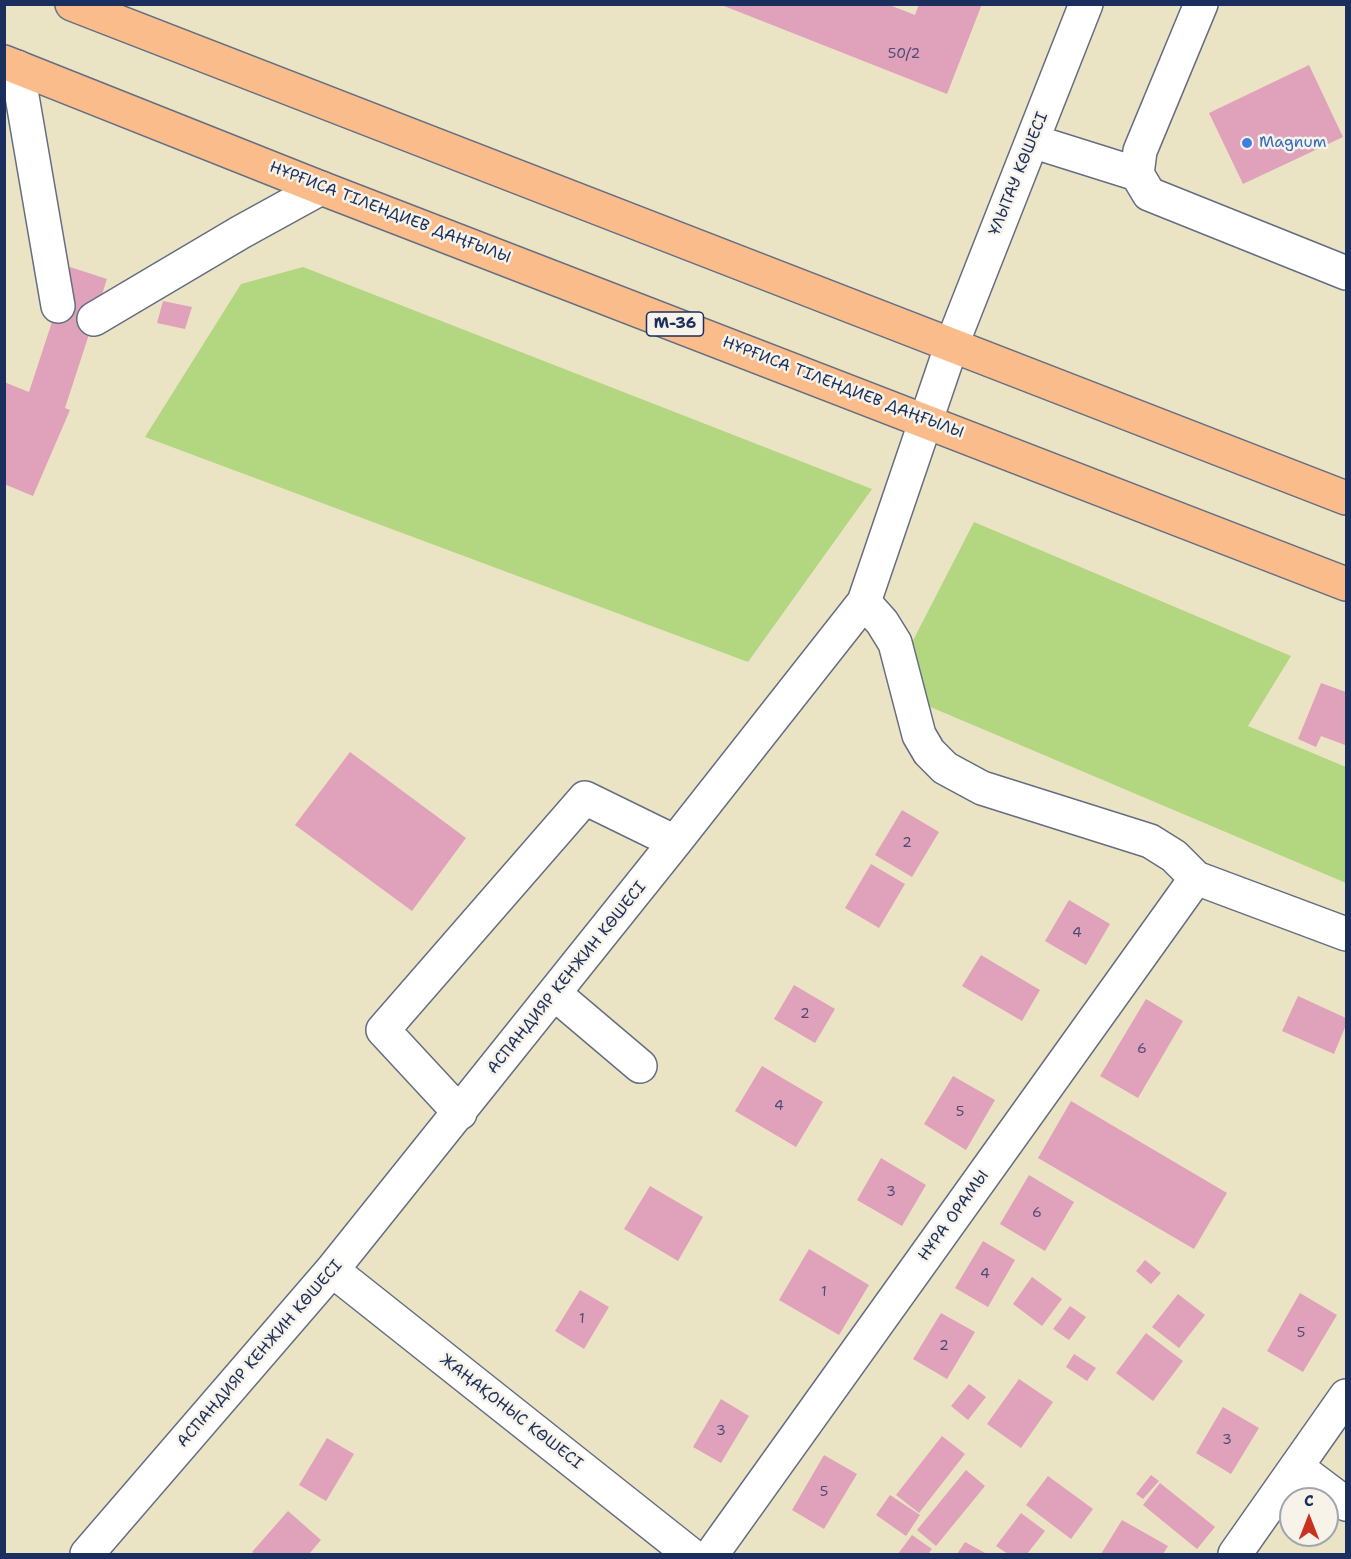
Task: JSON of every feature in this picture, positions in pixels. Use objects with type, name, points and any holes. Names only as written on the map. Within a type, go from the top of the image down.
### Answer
[{"type":"main road","points":[[72,4],[1347,498]]},
{"type":"main road","name":"НҰРҒИСА ТІЛЕНДИЕВ ДАҢҒЫЛЫ","points":[[11,65],[321,188],[1347,584]]},
{"type":"street","name":"ҰЛЫТАУ КӨШЕСІ","points":[[952,344],[1086,4]]},
{"type":"street","points":[[1201,4],[1140,151],[1137,174],[1149,194],[1347,273]]},
{"type":"street","points":[[11,65],[58,306]]},
{"type":"street","points":[[1032,141],[1137,174]]},
{"type":"street","points":[[94,319],[241,232],[321,188]]},
{"type":"street","name":"АСПАНДИЯР КЕНЖИН КӨШЕСІ","points":[[87,1554],[332,1270],[555,994],[864,602],[952,344]]},
{"type":"street","points":[[864,602],[882,622],[894,643],[919,735],[929,752],[945,768],[982,788],[1150,841],[1174,856],[1196,878],[1347,934]]},
{"type":"street","points":[[459,1113],[383,1030],[585,798],[675,842]]},
{"type":"street","name":"НҰРА ОРАМЫ","points":[[712,1554],[1196,878]]},
{"type":"street","points":[[555,994],[640,1066]]},
{"type":"street","name":"ЖАҢАҚОНЫС КӨШЕСІ","points":[[332,1270],[690,1554]]},
{"type":"street","points":[[1235,1554],[1347,1396]]},
{"type":"street","points":[[1297,1467],[1347,1504]]},
{"type":"green space","points":[[303,267],[872,489],[748,662],[145,437],[241,284]]},
{"type":"green space","points":[[974,522],[1291,656],[1248,726],[1346,767],[1346,883],[888,689]]},
{"type":"building","points":[[719,4],[887,4],[915,15],[919,4],[982,4],[947,94]]},
{"type":"building","points":[[1309,65],[1343,137],[1243,184],[1209,113]]},
{"type":"building","points":[[70,267],[107,279],[65,408],[70,410],[33,496],[4,484],[4,382],[29,392]]},
{"type":"building","points":[[163,301],[192,307],[185,329],[157,323]]},
{"type":"building","points":[[1321,683],[1346,692],[1345,745],[1321,736],[1316,747],[1298,739]]},
{"type":"building","points":[[350,752],[466,838],[412,911],[295,825]]},
{"type":"building","points":[[902,810],[939,832],[912,877],[875,855]]},
{"type":"building","points":[[871,864],[905,884],[879,928],[845,908]]},
{"type":"building","points":[[1069,900],[1110,924],[1086,965],[1045,941]]},
{"type":"building","points":[[981,955],[1040,990],[1022,1021],[962,986]]},
{"type":"building","points":[[794,985],[835,1009],[815,1043],[774,1019]]},
{"type":"building","points":[[1298,996],[1346,1018],[1346,1025],[1334,1054],[1282,1031]]},
{"type":"building","points":[[1146,999],[1183,1021],[1138,1098],[1100,1076]]},
{"type":"building","points":[[762,1066],[823,1102],[796,1147],[735,1111]]},
{"type":"building","points":[[953,1076],[995,1100],[966,1150],[924,1124]]},
{"type":"building","points":[[1071,1101],[1227,1193],[1194,1249],[1038,1158]]},
{"type":"building","points":[[881,1158],[926,1185],[902,1226],[857,1200]]},
{"type":"building","points":[[1029,1175],[1074,1202],[1045,1251],[1000,1224]]},
{"type":"building","points":[[650,1186],[703,1217],[678,1261],[624,1229]]},
{"type":"building","points":[[983,1241],[1015,1260],[988,1307],[955,1288]]},
{"type":"building","points":[[809,1249],[869,1285],[839,1335],[779,1300]]},
{"type":"building","points":[[1145,1260],[1161,1273],[1151,1284],[1136,1271]]},
{"type":"building","points":[[1032,1277],[1062,1299],[1042,1326],[1013,1304]]},
{"type":"building","points":[[580,1290],[609,1307],[584,1349],[555,1331]]},
{"type":"building","points":[[1300,1293],[1337,1315],[1303,1372],[1267,1351]]},
{"type":"building","points":[[1178,1294],[1205,1315],[1179,1348],[1152,1327]]},
{"type":"building","points":[[1070,1306],[1086,1317],[1069,1340],[1053,1329]]},
{"type":"building","points":[[941,1313],[975,1332],[947,1379],[913,1359]]},
{"type":"building","points":[[1146,1333],[1183,1361],[1153,1401],[1116,1373]]},
{"type":"building","points":[[1074,1354],[1096,1368],[1087,1381],[1066,1367]]},
{"type":"building","points":[[1019,1379],[1053,1402],[1021,1448],[987,1424]]},
{"type":"building","points":[[969,1384],[986,1397],[968,1420],[951,1406]]},
{"type":"building","points":[[721,1399],[749,1416],[721,1463],[693,1447]]},
{"type":"building","points":[[1223,1407],[1259,1428],[1231,1474],[1196,1453]]},
{"type":"building","points":[[942,1436],[965,1454],[919,1513],[896,1495]]},
{"type":"building","points":[[327,1438],[354,1454],[326,1501],[299,1485]]},
{"type":"building","points":[[824,1455],[857,1474],[824,1529],[792,1510]]},
{"type":"building","points":[[966,1470],[985,1486],[936,1546],[917,1530]]},
{"type":"building","points":[[1151,1475],[1159,1481],[1143,1499],[1136,1494]]},
{"type":"building","points":[[1048,1476],[1093,1509],[1071,1539],[1026,1505]]},
{"type":"building","points":[[1160,1483],[1215,1527],[1197,1549],[1143,1505]]},
{"type":"building","points":[[890,1495],[920,1515],[906,1536],[876,1515]]},
{"type":"building","points":[[288,1511],[321,1540],[309,1554],[255,1554],[252,1552]]},
{"type":"building","points":[[1021,1513],[1045,1531],[1027,1554],[1008,1554],[996,1546]]},
{"type":"building","points":[[1122,1520],[1168,1546],[1163,1554],[1101,1554]]},
{"type":"building","points":[[912,1535],[932,1549],[928,1554],[898,1554]]},
{"type":"building","points":[[965,1542],[987,1554],[957,1554]]},
{"type":"place","name":"Magnum","points":[[1247,143]]}]
